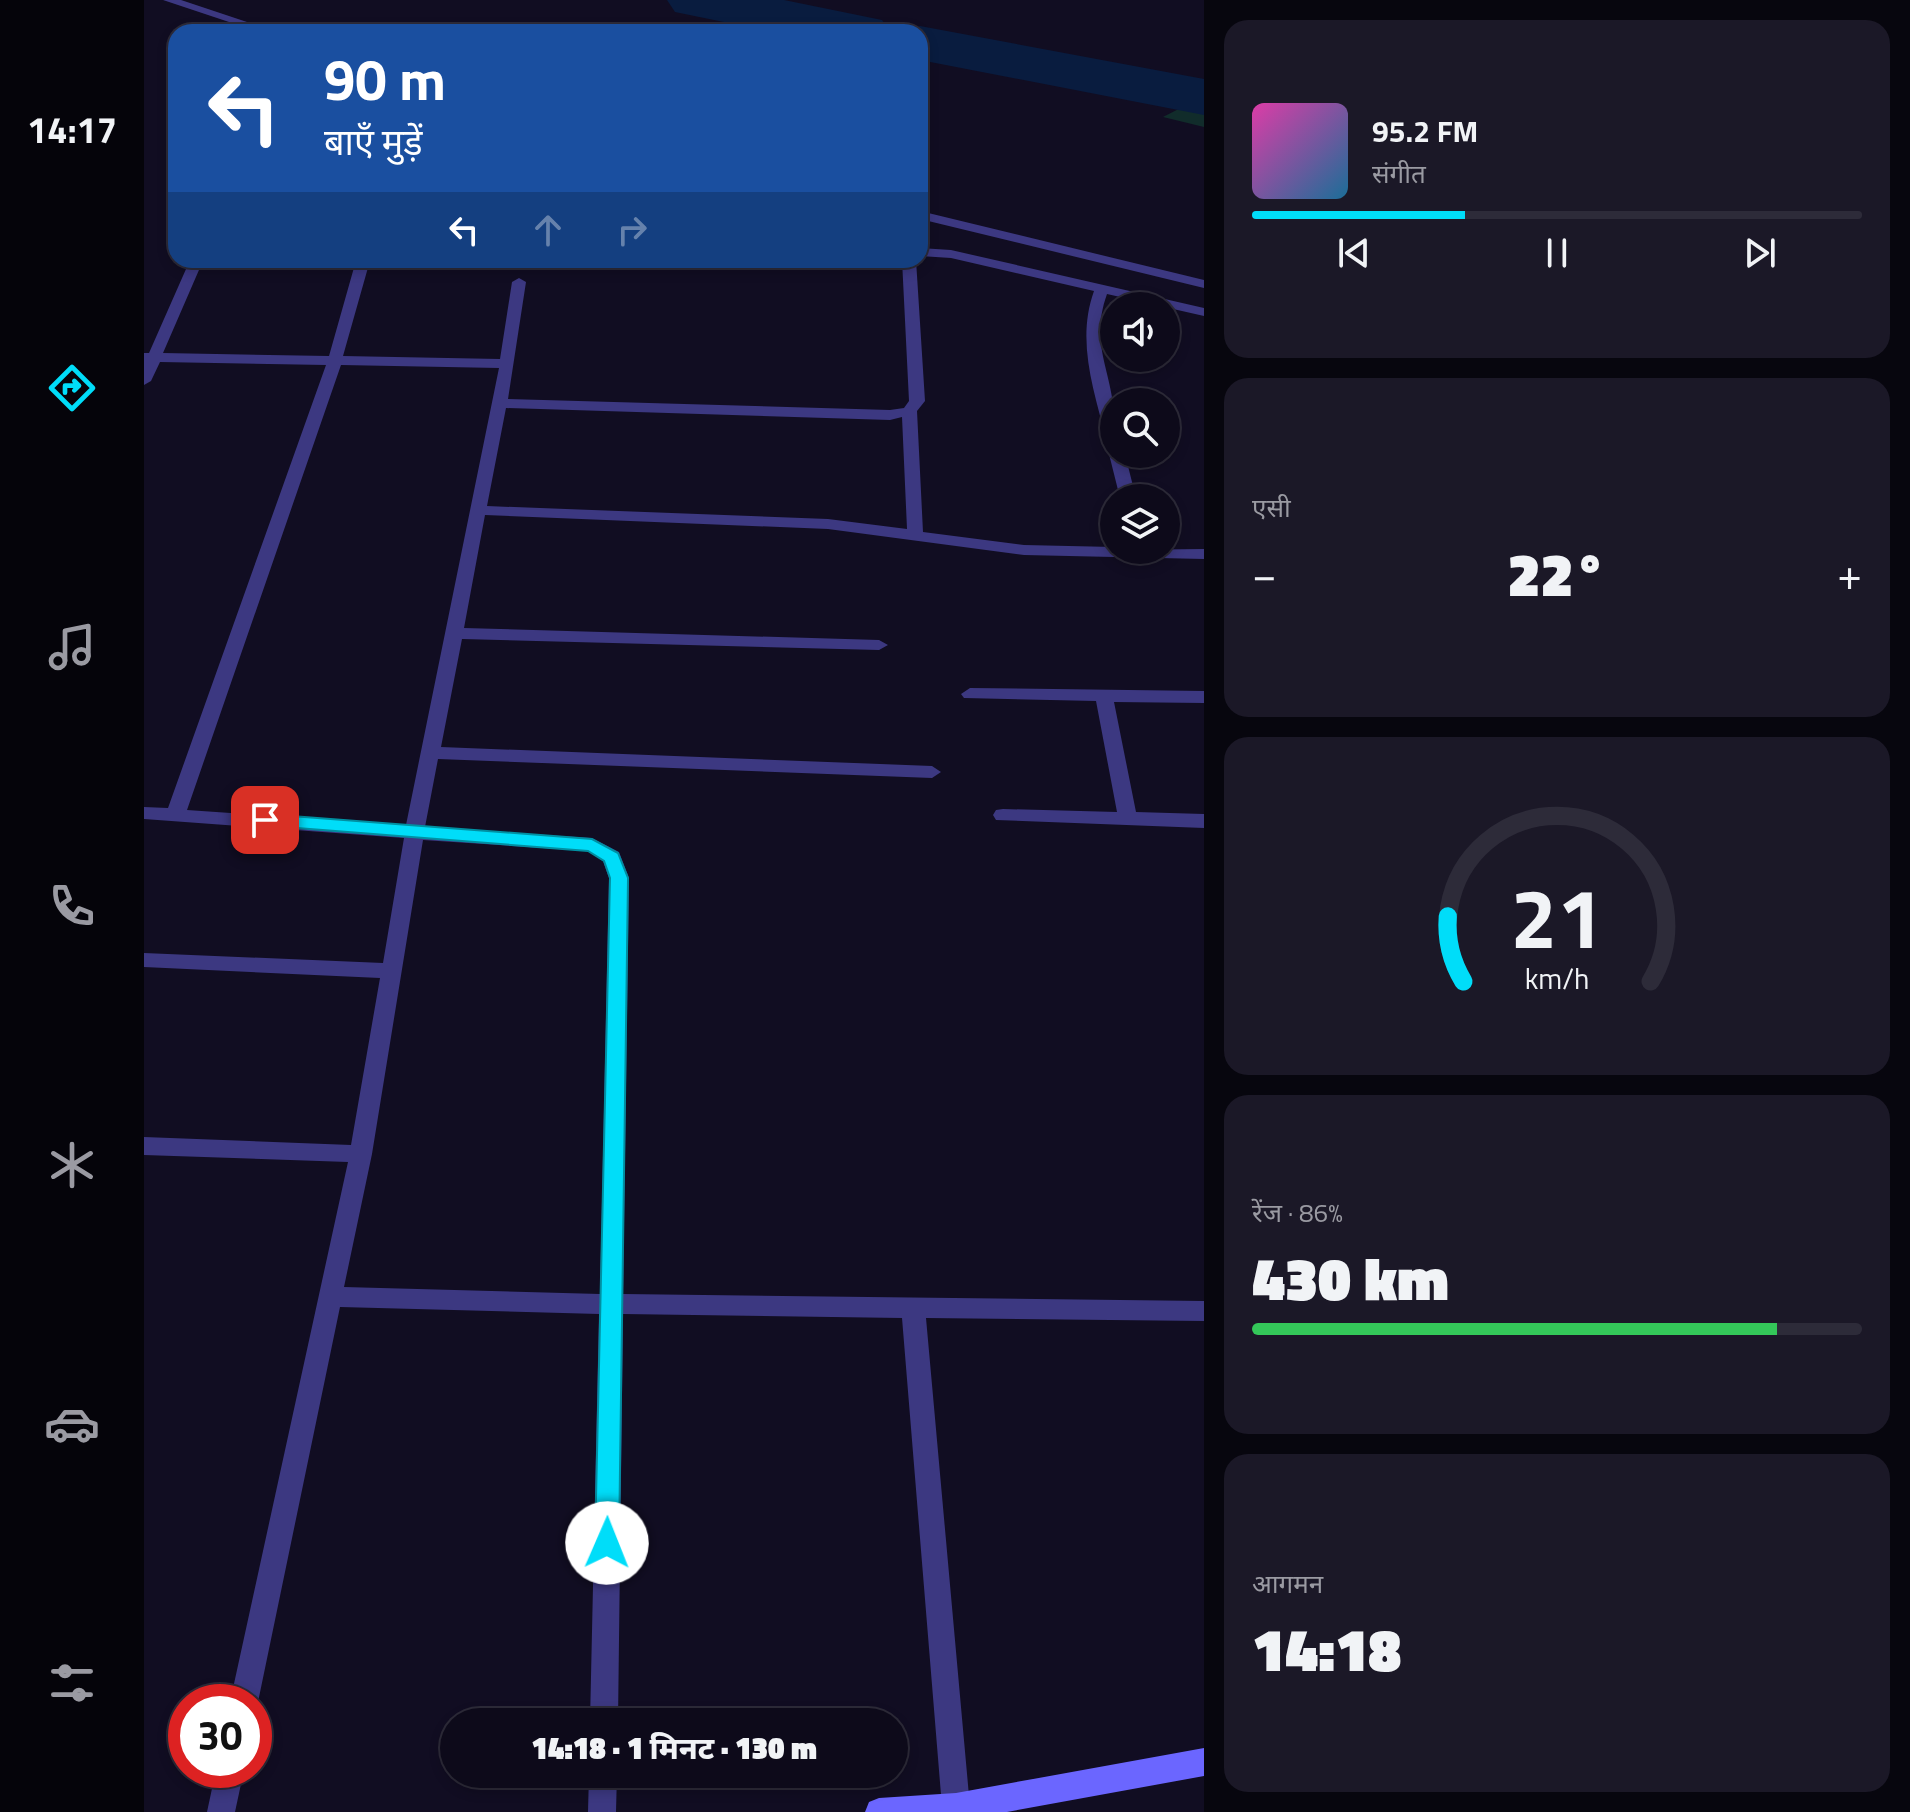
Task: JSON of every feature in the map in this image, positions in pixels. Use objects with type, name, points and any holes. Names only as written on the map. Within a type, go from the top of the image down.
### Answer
[{"type":"street","points":[[169,0],[246,24]]},
{"type":"street","points":[[928,217],[1204,284]]},
{"type":"street","points":[[928,253],[951,254],[1204,312]]},
{"type":"street","points":[[144,381],[150,357],[193,268]]},
{"type":"street","points":[[176,814],[335,360],[361,268]]},
{"type":"street","points":[[499,403],[890,415],[909,411],[917,401],[909,268]]},
{"type":"street","points":[[248,1684],[361,1154],[415,830],[507,364],[519,282]]},
{"type":"street","points":[[1102,288],[1093,308],[1090,331],[1103,388]]},
{"type":"street","points":[[150,357],[507,364]]},
{"type":"street","points":[[909,411],[915,535]]},
{"type":"street","points":[[478,510],[828,524],[959,544],[1024,550],[1100,551]]},
{"type":"street","points":[[1180,553],[1204,554]]},
{"type":"street","points":[[454,633],[879,645]]},
{"type":"street","points":[[970,694],[1204,697]]},
{"type":"street","points":[[1104,696],[1128,819]]},
{"type":"street","points":[[430,753],[932,772]]},
{"type":"street","points":[[144,813],[592,845],[612,857],[619,878],[604,1708]]},
{"type":"street","points":[[1003,815],[1204,821]]},
{"type":"street","points":[[144,960],[391,971]]},
{"type":"street","points":[[144,1146],[361,1154]]},
{"type":"street","points":[[332,1297],[612,1304],[1204,1311]]},
{"type":"street","points":[[913,1308],[956,1807]]},
{"type":"street","points":[[879,1812],[956,1807],[1204,1762]]},
{"type":"street","points":[[221,1812],[226,1788]]},
{"type":"street","points":[[602,1812],[603,1788]]},
{"type":"green space","points":[[1204,96],[1204,127],[1163,117]]},
{"type":"waterway","points":[[695,0],[820,24]]},
{"type":"waterway","points":[[928,45],[1204,97]]},
{"type":"route","points":[[265,820],[592,845],[612,857],[619,878],[607,1543]]}]
